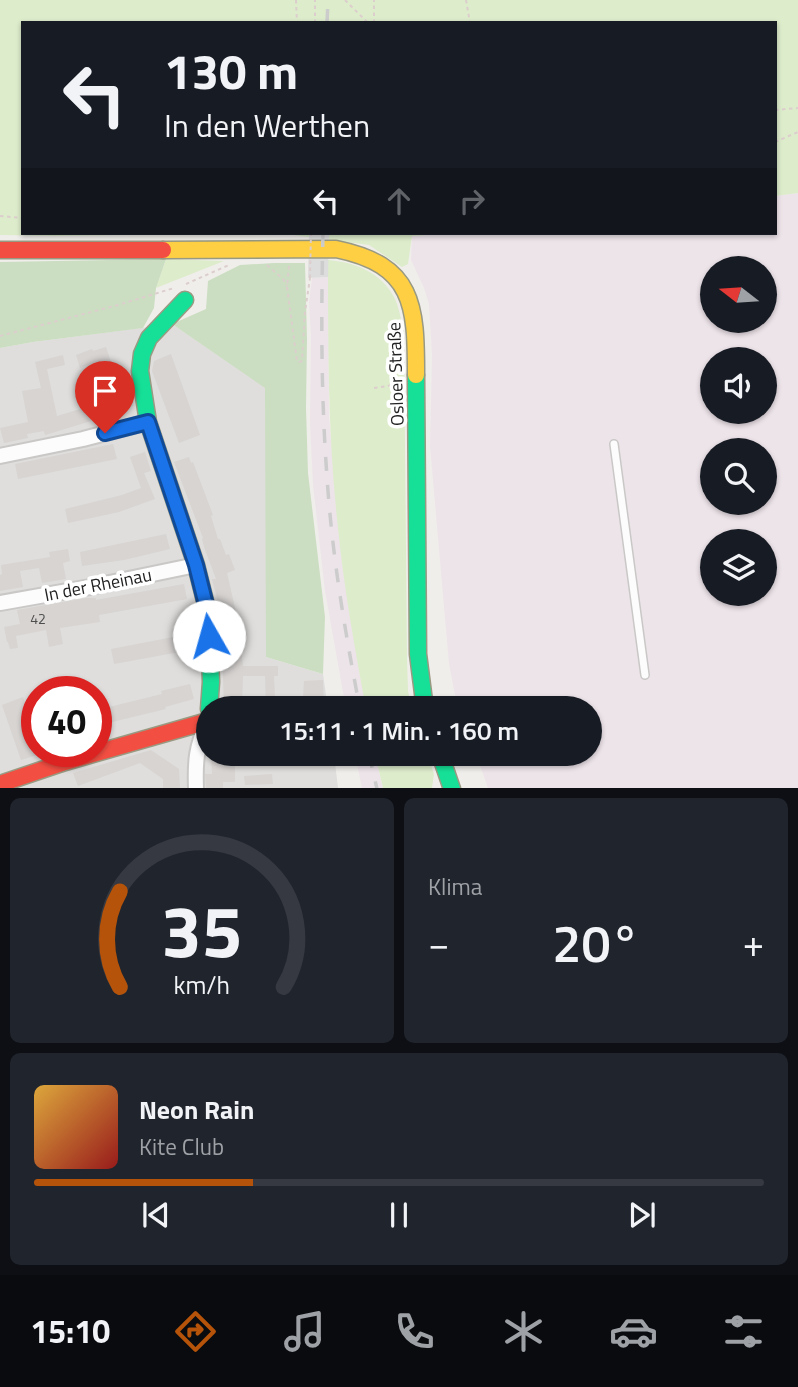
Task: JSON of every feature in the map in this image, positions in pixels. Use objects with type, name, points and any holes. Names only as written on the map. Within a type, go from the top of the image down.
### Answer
[{"type":"main road","name":"Osloer Straße","points":[[0,250],[289,251],[321,248],[350,251],[370,258],[391,272],[405,290],[413,312],[416,338],[418,654],[423,696]]},
{"type":"main road","points":[[184,300],[149,338],[142,354],[140,371],[148,422],[196,565],[208,613],[210,696]]},
{"type":"main road","points":[[3,785],[65,762],[196,724]]},
{"type":"main road","points":[[444,766],[451,785]]},
{"type":"street","points":[[0,456],[148,422]]},
{"type":"street","name":"In der Rheinau","points":[[0,603],[196,565]]},
{"type":"street","points":[[196,758],[196,788]]},
{"type":"lane","points":[[614,444],[645,675]]},
{"type":"path","points":[[296,0],[297,21]]},
{"type":"path","points":[[315,0],[315,21]]},
{"type":"path","points":[[345,0],[366,21]]},
{"type":"path","points":[[374,0],[374,21]]},
{"type":"path","points":[[466,0],[470,21]]},
{"type":"path","points":[[777,110],[798,108]]},
{"type":"path","points":[[777,141],[798,132]]},
{"type":"path","points":[[0,216],[21,218]]},
{"type":"path","points":[[289,251],[287,287],[299,362],[302,360],[310,278],[311,235]]},
{"type":"path","points":[[260,260],[283,279],[287,287]]},
{"type":"path","points":[[0,336],[148,297],[179,287],[233,263]]},
{"type":"path","points":[[374,388],[416,383]]},
{"type":"shaded area","points":[[798,193],[798,788],[488,788],[480,766],[602,766],[602,696],[455,695],[449,664],[430,446],[432,356],[429,304],[411,260],[412,236],[426,235],[777,235],[777,196]]},
{"type":"shaded area","points":[[328,277],[329,417],[343,569],[364,696],[344,696],[325,591],[313,485],[310,423],[309,302],[312,278]]},
{"type":"shaded area","points":[[172,324],[266,388],[266,657],[323,674],[326,696],[196,696],[196,766],[335,766],[338,788],[0,788],[0,348]]},
{"type":"shaded area","points":[[357,766],[378,766],[383,788],[362,788]]},
{"type":"green space","points":[[0,0],[798,0],[798,193],[777,196],[777,21],[21,21],[21,235],[126,235],[54,236],[0,235]]},
{"type":"green space","points":[[293,235],[426,235],[412,236],[408,264],[402,267],[369,245]]},
{"type":"green space","points":[[166,259],[224,261],[156,288]]},
{"type":"green space","points":[[166,259],[156,288],[154,308],[143,328],[0,348],[0,262]]},
{"type":"green space","points":[[328,260],[357,266],[382,281],[396,301],[404,334],[409,696],[364,696],[340,551],[329,394]]},
{"type":"green space","points":[[305,263],[308,473],[325,617],[323,674],[266,657],[265,388],[172,324],[206,309],[208,281],[240,265]]},
{"type":"green space","points":[[378,766],[431,766],[434,774],[432,788],[383,788]]},
{"type":"pier","points":[[309,235],[329,235],[328,277],[308,278]]},
{"type":"building","points":[[106,347],[112,365],[99,369],[96,362],[80,368],[76,355]]},
{"type":"building","points":[[171,354],[200,435],[179,443],[152,371],[154,361]]},
{"type":"building","points":[[63,355],[65,365],[47,369],[57,416],[87,407],[86,403],[131,391],[133,406],[52,433],[45,435],[44,431],[27,434],[28,438],[4,443],[0,428],[28,422],[22,391],[41,388],[35,362]]},
{"type":"building","points":[[113,444],[117,459],[18,479],[15,464]]},
{"type":"building","points":[[145,452],[151,471],[144,473],[155,499],[119,512],[68,523],[65,509],[141,488],[130,457]]},
{"type":"building","points":[[189,457],[213,515],[211,516],[218,539],[226,555],[229,554],[235,570],[227,573],[236,612],[236,626],[221,627],[220,610],[212,579],[216,579],[174,462]]},
{"type":"building","points":[[166,534],[170,549],[82,566],[80,552]]},
{"type":"building","points":[[68,549],[70,561],[63,563],[66,579],[42,583],[39,568],[20,571],[23,587],[0,591],[1,565],[50,557],[49,552]]},
{"type":"building","points":[[184,584],[187,599],[99,615],[100,622],[60,628],[63,644],[49,647],[46,630],[16,636],[18,648],[10,649],[7,642],[4,627],[20,624],[17,610],[86,598],[96,600]]},
{"type":"building","points":[[194,633],[196,649],[114,664],[111,649]]},
{"type":"building","points":[[241,648],[243,666],[278,666],[278,676],[274,676],[275,696],[266,696],[265,676],[243,676],[242,696],[224,696],[222,649]]},
{"type":"building","points":[[323,680],[324,696],[303,696],[304,681]]},
{"type":"building","points":[[190,684],[194,699],[112,722],[112,706],[162,694],[161,691]]},
{"type":"building","points":[[21,698],[21,760],[2,705]]},
{"type":"building","points":[[151,750],[179,769],[180,788],[163,788],[163,779],[140,763],[78,786],[73,773],[93,767],[112,767],[112,762]]},
{"type":"building","points":[[212,766],[235,766],[235,782],[223,782],[223,788],[206,788],[205,774],[212,774]]},
{"type":"building","points":[[272,774],[273,784],[245,785],[244,776]]},
{"type":"railway","points":[[327,21],[328,0]]},
{"type":"railway","points":[[323,235],[323,386],[329,506],[358,696]]},
{"type":"railway","points":[[372,766],[377,788]]},
{"type":"traffic: fast","points":[[185,300],[149,338],[142,354],[140,371],[148,422],[196,565],[208,613],[210,696]]},
{"type":"traffic: fast","points":[[416,375],[418,654],[423,696]]},
{"type":"traffic: fast","points":[[444,766],[452,788]]},
{"type":"traffic: slow","points":[[163,250],[336,249],[362,256],[396,277],[405,292],[414,328],[416,375]]},
{"type":"traffic: jam","points":[[0,250],[163,250]]},
{"type":"traffic: jam","points":[[0,784],[65,762],[196,724]]},
{"type":"route","points":[[105,433],[148,422],[196,565],[208,613],[209,636]]}]
